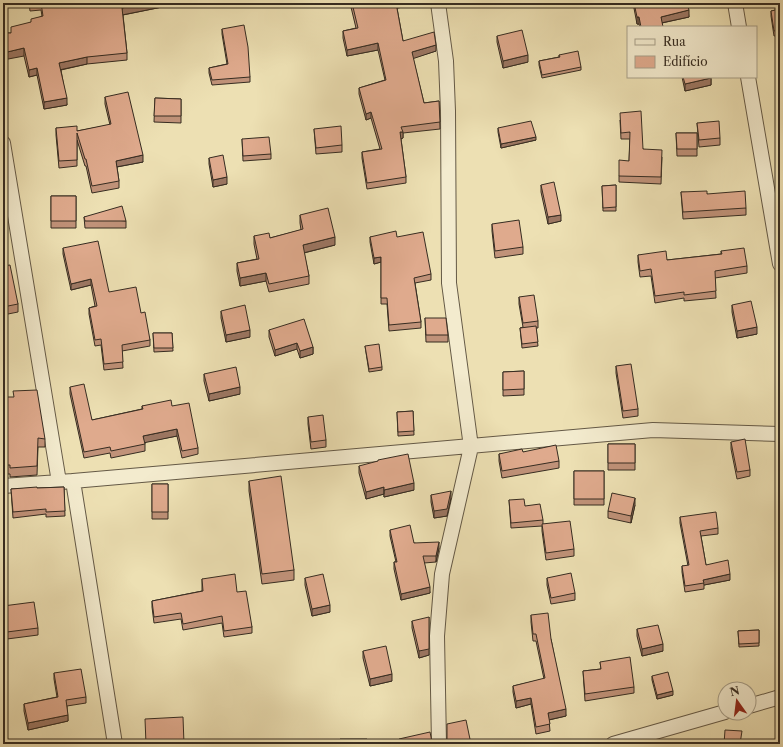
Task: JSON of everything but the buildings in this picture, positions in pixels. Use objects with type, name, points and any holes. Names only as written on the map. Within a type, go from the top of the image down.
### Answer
[{"type":"street","points":[[438,3],[446,61],[448,112],[449,283],[471,447],[442,574],[437,636],[439,744]]},
{"type":"street","points":[[735,3],[739,26]]},
{"type":"street","points":[[748,78],[780,264]]},
{"type":"street","points":[[3,143],[115,744]]},
{"type":"street","points":[[3,486],[66,482],[653,430],[780,434]]},
{"type":"street","points":[[757,704],[780,697]]},
{"type":"street","points":[[613,744],[717,714]]}]
